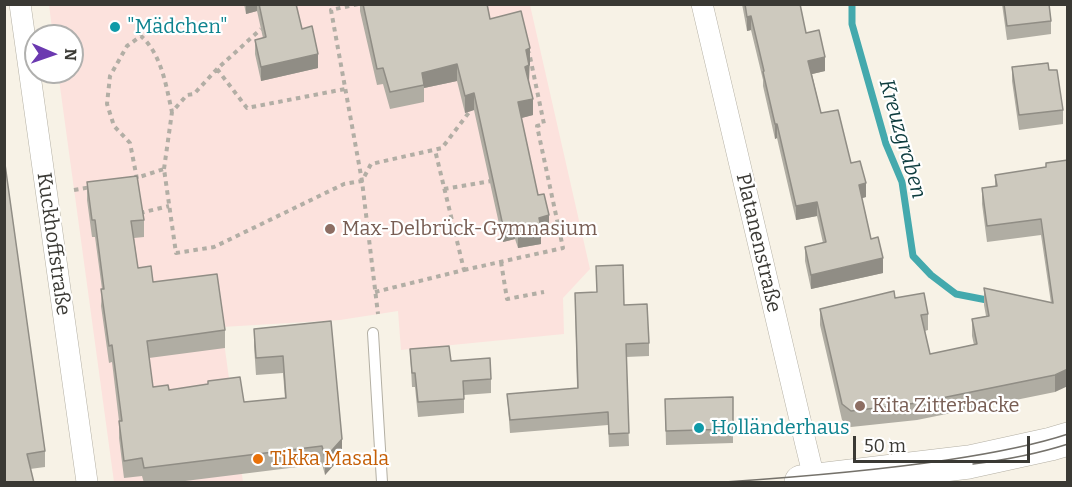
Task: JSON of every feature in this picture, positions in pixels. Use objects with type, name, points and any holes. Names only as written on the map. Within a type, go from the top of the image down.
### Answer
[{"type":"main road","points":[[808,482],[969,462],[1068,439]]},
{"type":"street","name":"Kuckhoffstraße","points":[[20,4],[87,483]]},
{"type":"street","name":"Platanenstraße","points":[[702,4],[806,445],[808,482]]},
{"type":"lane","points":[[373,333],[382,483]]},
{"type":"path","points":[[358,4],[331,10],[362,181],[378,314]]},
{"type":"path","points":[[172,112],[187,95],[194,94],[217,69],[261,29]]},
{"type":"path","points":[[138,178],[130,143],[114,126],[106,104],[110,76],[127,46],[141,36],[151,45],[163,74],[172,112],[164,169],[176,253],[214,247],[344,184],[362,181]]},
{"type":"path","points":[[375,292],[563,248],[537,126],[544,124],[529,50]]},
{"type":"path","points":[[217,69],[247,108],[345,89]]},
{"type":"path","points":[[362,181],[371,164],[442,148],[470,111]]},
{"type":"path","points":[[435,150],[464,270]]},
{"type":"path","points":[[127,180],[164,169]]},
{"type":"path","points":[[444,189],[491,181]]},
{"type":"path","points":[[74,190],[95,186]]},
{"type":"path","points":[[140,213],[169,206]]},
{"type":"path","points":[[501,262],[507,299],[544,292]]},
{"type":"shaded area","name":"Max-Delbrück-Gymnasium","points":[[49,5],[530,5],[590,269],[563,298],[564,334],[401,350],[398,311],[340,320],[222,327],[243,482],[114,482],[60,84],[84,84],[84,24],[51,24]]},
{"type":"building","points":[[259,4],[296,4],[302,29],[312,26],[318,54],[261,67],[255,40],[266,37]]},
{"type":"building","points":[[363,4],[487,4],[490,19],[521,11],[530,48],[526,50],[529,65],[525,67],[533,99],[518,102],[538,195],[544,194],[549,215],[539,218],[541,227],[518,232],[515,223],[503,226],[474,93],[465,96],[457,64],[422,73],[424,85],[390,92],[383,68],[377,69]]},
{"type":"building","points":[[745,4],[800,4],[806,33],[819,30],[825,57],[808,61],[821,113],[838,110],[851,163],[860,161],[866,183],[859,185],[871,239],[878,237],[883,258],[811,275],[805,247],[826,242],[817,202],[796,206],[751,16],[747,17]]},
{"type":"building","points":[[1004,4],[1049,4],[1051,21],[1007,26]]},
{"type":"building","points":[[1048,63],[1049,70],[1057,70],[1063,110],[1019,115],[1012,67]]},
{"type":"building","points":[[4,157],[45,451],[27,454],[34,483],[4,483]]},
{"type":"building","points":[[1068,160],[1068,369],[1055,375],[917,403],[851,411],[842,404],[820,309],[894,291],[895,298],[924,293],[928,314],[921,315],[930,354],[977,344],[972,319],[989,316],[984,288],[1053,303],[1041,219],[987,226],[982,188],[997,186],[995,175],[1046,167],[1046,163]]},
{"type":"building","points":[[137,176],[144,220],[131,221],[138,268],[151,266],[153,282],[217,274],[225,330],[147,341],[153,387],[168,385],[169,390],[208,384],[208,381],[240,377],[244,402],[286,398],[283,356],[256,358],[254,329],[331,321],[342,439],[325,458],[322,446],[144,468],[142,458],[124,461],[119,421],[122,421],[112,345],[109,346],[95,220],[92,220],[87,182]]},
{"type":"building","points":[[623,265],[624,305],[647,304],[649,343],[626,344],[629,433],[609,434],[608,412],[510,420],[507,394],[578,388],[575,293],[597,292],[596,266]]},
{"type":"building","points":[[449,346],[451,361],[490,358],[491,379],[463,381],[464,399],[418,402],[410,349]]},
{"type":"building","points":[[733,397],[733,429],[666,431],[665,399]]},
{"type":"waterway","name":"Kreuzgraben","points":[[852,4],[852,24],[886,144],[902,182],[913,256],[931,275],[956,294],[992,301]]},
{"type":"tram line","points":[[725,482],[836,473],[962,458],[1008,450],[1068,434]]},
{"type":"tram line","points":[[973,464],[1045,451],[1068,444]]},
{"type":"place","name":"\"Mädchen\"","points":[[115,27]]},
{"type":"place","name":"Max-Delbrück-Gymnasium","points":[[330,229]]},
{"type":"place","name":"Kita Zitterbacke","points":[[860,406]]},
{"type":"place","name":"Holländerhaus","points":[[699,428]]},
{"type":"place","name":"Tikka Masala","points":[[258,459]]}]
